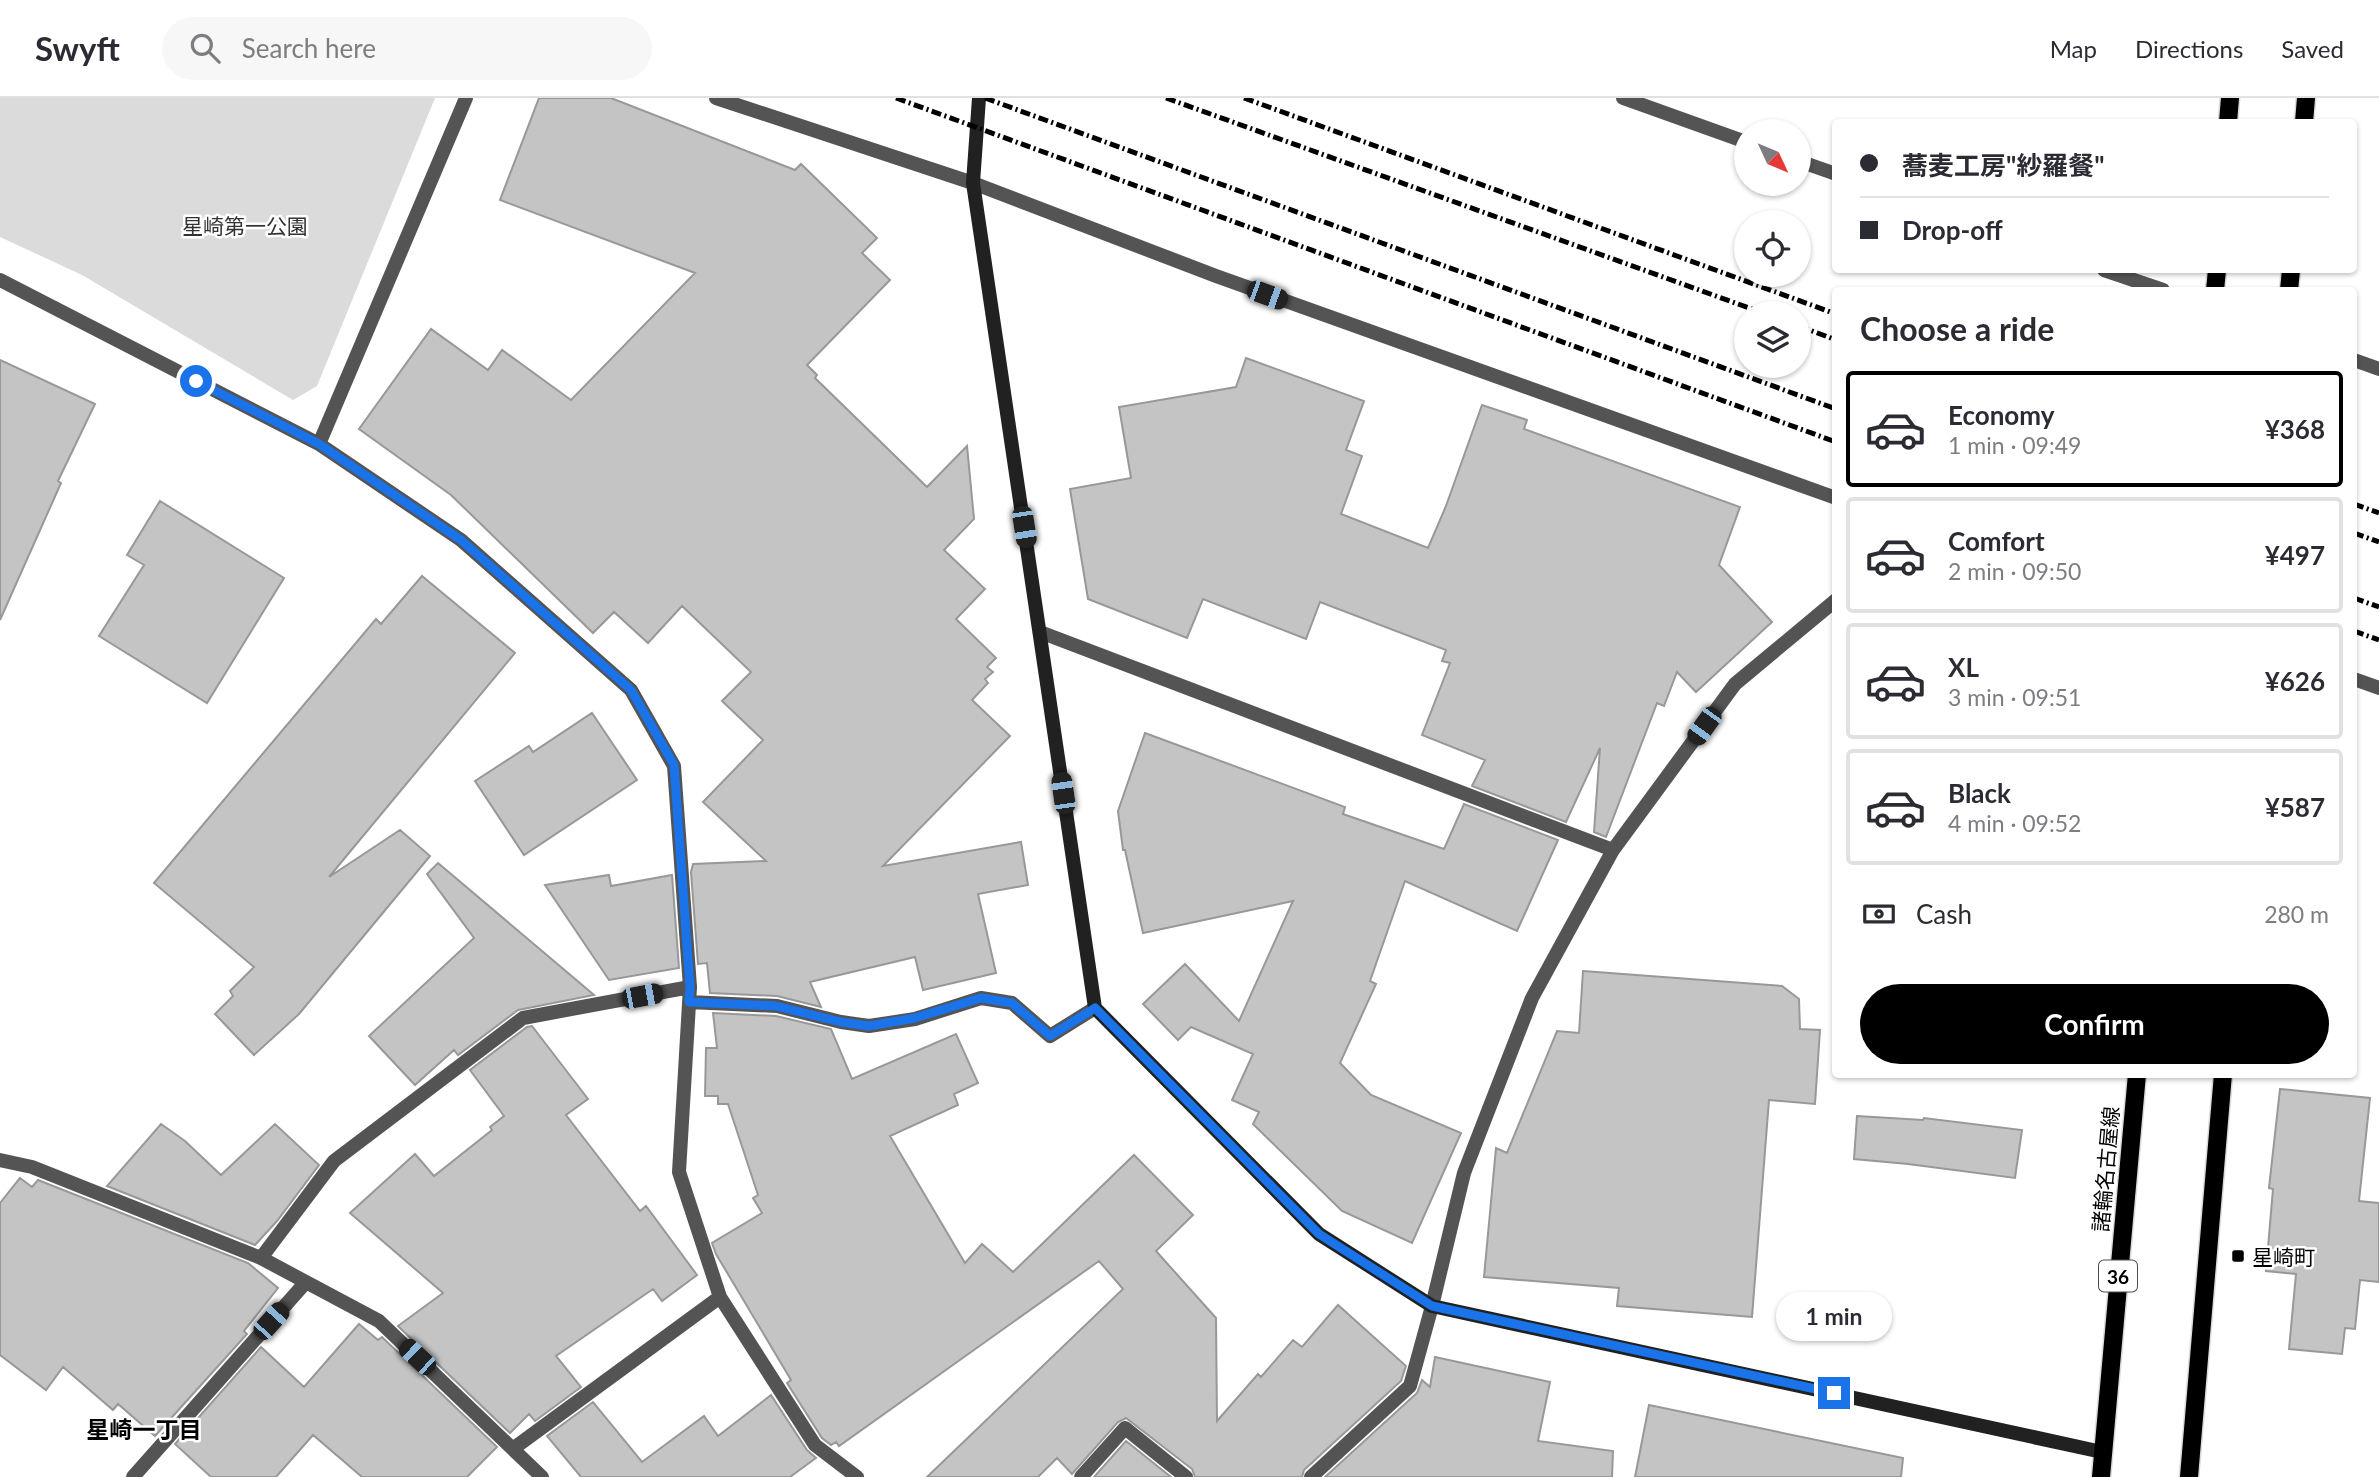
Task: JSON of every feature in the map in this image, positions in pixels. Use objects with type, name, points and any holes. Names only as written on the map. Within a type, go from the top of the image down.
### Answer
[{"type":"main road","points":[[2228,119],[2230,98]]},
{"type":"main road","points":[[2304,119],[2306,98]]},
{"type":"main road","name":"諸輪名古屋線","points":[[2101,1477],[2137,1078]]},
{"type":"main road","points":[[2189,1477],[2223,1078]]},
{"type":"street","points":[[319,444],[466,98]]},
{"type":"street","points":[[716,98],[973,183],[1216,276],[1832,498]]},
{"type":"street","points":[[979,98],[973,183],[1095,1008],[1319,1234],[1432,1306],[2102,1452]]},
{"type":"street","points":[[1623,98],[1734,138]]},
{"type":"street","points":[[1811,165],[1832,173]]},
{"type":"street","points":[[2113,273],[2154,287]]},
{"type":"street","points":[[0,279],[319,444],[461,540],[631,690],[674,765],[689,994],[679,1172],[719,1297],[815,1445],[857,1477]]},
{"type":"street","points":[[2357,361],[2379,369]]},
{"type":"street","points":[[1311,1477],[1410,1386],[1464,1173],[1532,998],[1613,850],[1735,684],[1832,603]]},
{"type":"street","points":[[1040,632],[1613,850]]},
{"type":"street","points":[[2357,680],[2379,688]]},
{"type":"street","points":[[261,1258],[334,1161],[523,1018],[689,994],[776,1006],[869,1026],[915,1018],[981,998],[1012,1003],[1050,1036],[1095,1008]]},
{"type":"street","points":[[0,1160],[32,1167],[261,1258],[379,1321],[542,1477]]},
{"type":"street","points":[[133,1477],[306,1282]]},
{"type":"street","points":[[514,1448],[719,1297]]},
{"type":"street","points":[[1081,1477],[1125,1428],[1185,1477]]},
{"type":"green space","name":"星崎第一公園","points":[[0,98],[435,98],[317,386],[293,400],[82,275],[0,237]]},
{"type":"building","points":[[539,98],[611,98],[795,170],[801,164],[877,238],[862,253],[890,280],[807,365],[817,375],[815,378],[927,487],[967,446],[974,519],[944,550],[985,589],[956,619],[996,658],[987,667],[993,672],[985,679],[988,683],[972,700],[1010,736],[883,866],[1021,842],[1028,885],[978,894],[996,973],[923,990],[915,957],[810,982],[821,1007],[777,996],[710,993],[707,963],[698,964],[691,872],[693,864],[766,861],[703,802],[763,740],[722,701],[751,672],[682,606],[648,643],[614,612],[593,633],[451,495],[359,429],[431,329],[488,370],[502,350],[571,400],[695,273],[500,200]]},
{"type":"building","points":[[1246,358],[1364,401],[1346,450],[1362,456],[1341,514],[1428,548],[1482,405],[1527,420],[1524,429],[1740,507],[1719,565],[1772,622],[1696,692],[1677,672],[1664,706],[1657,703],[1606,837],[1594,832],[1600,748],[1566,822],[1472,786],[1485,760],[1422,735],[1450,663],[1442,661],[1446,650],[1320,602],[1306,639],[1203,599],[1187,638],[1088,599],[1070,489],[1131,478],[1119,407],[1236,387]]},
{"type":"building","points":[[0,360],[95,404],[58,481],[61,483],[0,620]]},
{"type":"building","points":[[160,501],[284,578],[207,703],[99,636],[144,565],[127,555]]},
{"type":"building","points":[[422,576],[515,653],[329,877],[400,830],[430,856],[299,1014],[254,1055],[215,1014],[233,996],[230,991],[254,967],[154,883],[376,619],[381,624]]},
{"type":"building","points":[[592,713],[637,780],[524,855],[475,781],[529,746],[533,752]]},
{"type":"building","points":[[1145,733],[1345,807],[1343,814],[1444,849],[1464,804],[1558,840],[1517,931],[1405,881],[1370,981],[1376,984],[1340,1063],[1371,1095],[1461,1133],[1412,1243],[1342,1211],[1253,1124],[1259,1112],[1232,1100],[1253,1054],[1191,1027],[1178,1040],[1143,1004],[1185,964],[1239,1021],[1293,901],[1143,933],[1123,850],[1118,811]]},
{"type":"building","points":[[438,863],[594,995],[518,1010],[458,1055],[454,1050],[415,1085],[369,1036],[474,938],[427,874]]},
{"type":"building","points":[[609,875],[611,886],[672,875],[679,968],[609,980],[545,885]]},
{"type":"building","points":[[1583,971],[1782,986],[1799,999],[1800,1029],[1820,1030],[1815,1104],[1769,1100],[1752,1317],[1617,1306],[1619,1288],[1484,1277],[1496,1148],[1507,1153],[1557,1031],[1579,1033]]},
{"type":"building","points":[[713,1013],[776,1016],[831,1029],[852,1079],[956,1034],[978,1083],[954,1094],[958,1105],[890,1136],[965,1263],[982,1244],[1013,1272],[1134,1155],[1193,1215],[1156,1251],[1216,1318],[1217,1421],[1258,1374],[1261,1377],[1293,1340],[1302,1347],[1338,1305],[1406,1366],[1401,1381],[1304,1470],[1302,1477],[1195,1477],[1192,1469],[1126,1418],[1118,1422],[1072,1474],[1057,1458],[1038,1477],[927,1477],[1123,1289],[1099,1261],[839,1446],[836,1442],[831,1445],[822,1438],[787,1383],[791,1380],[712,1243],[762,1213],[753,1198],[758,1195],[728,1104],[718,1104],[718,1096],[705,1096],[706,1048],[717,1048]]},
{"type":"building","points":[[532,1026],[588,1099],[566,1115],[640,1211],[646,1206],[697,1275],[662,1301],[653,1289],[556,1356],[581,1387],[535,1421],[529,1414],[510,1433],[398,1326],[443,1293],[350,1213],[415,1154],[434,1176],[492,1130],[490,1127],[504,1116],[470,1070]]},
{"type":"building","points":[[2280,1089],[2370,1098],[2359,1201],[2379,1203],[2379,1282],[2360,1280],[2355,1329],[2345,1328],[2342,1354],[2289,1349],[2296,1274],[2266,1271],[2273,1189],[2269,1188]]},
{"type":"building","points":[[1857,1116],[1924,1118],[2022,1130],[2015,1178],[1854,1159]]},
{"type":"building","points":[[161,1124],[185,1141],[221,1175],[275,1124],[319,1165],[277,1221],[255,1245],[107,1186]]},
{"type":"building","points":[[20,1178],[32,1187],[38,1180],[248,1263],[278,1288],[244,1331],[247,1334],[155,1436],[118,1404],[113,1410],[63,1367],[46,1390],[0,1355],[0,1203]]},
{"type":"building","points":[[359,1324],[378,1340],[382,1337],[497,1447],[467,1477],[362,1477],[313,1435],[276,1477],[211,1477],[175,1444],[261,1347],[304,1387]]},
{"type":"building","points":[[1435,1357],[1550,1382],[1538,1441],[1613,1451],[1612,1477],[1325,1477],[1417,1393],[1422,1380],[1430,1387]]},
{"type":"building","points":[[771,1395],[807,1450],[816,1458],[790,1477],[581,1477],[547,1436],[593,1402],[642,1462],[704,1416],[718,1436]]},
{"type":"building","points":[[1649,1405],[1903,1458],[1901,1477],[1635,1477]]},
{"type":"building","points":[[1126,1441],[1171,1477],[1094,1477]]},
{"type":"railway","points":[[896,98],[1832,441]]},
{"type":"railway","points":[[985,98],[1832,408]]},
{"type":"railway","points":[[1166,98],[1734,303]]},
{"type":"railway","points":[[1244,98],[1832,313]]},
{"type":"railway","points":[[1811,331],[1832,338]]},
{"type":"railway","points":[[2357,505],[2379,513]]},
{"type":"railway","points":[[2357,534],[2379,542]]},
{"type":"railway","points":[[2357,599],[2379,607]]},
{"type":"railway","points":[[2357,632],[2379,640]]},
{"type":"place","name":"星崎町","points":[[2238,1256]]},
{"type":"district","name":"星崎一丁目","points":[[144,1429]]},
{"type":"route","points":[[196,381],[319,444],[461,540],[631,690],[674,765],[689,1002],[776,1006],[869,1026],[915,1018],[981,998],[1012,1003],[1050,1036],[1095,1008],[1319,1234],[1432,1306],[1834,1393]]}]
